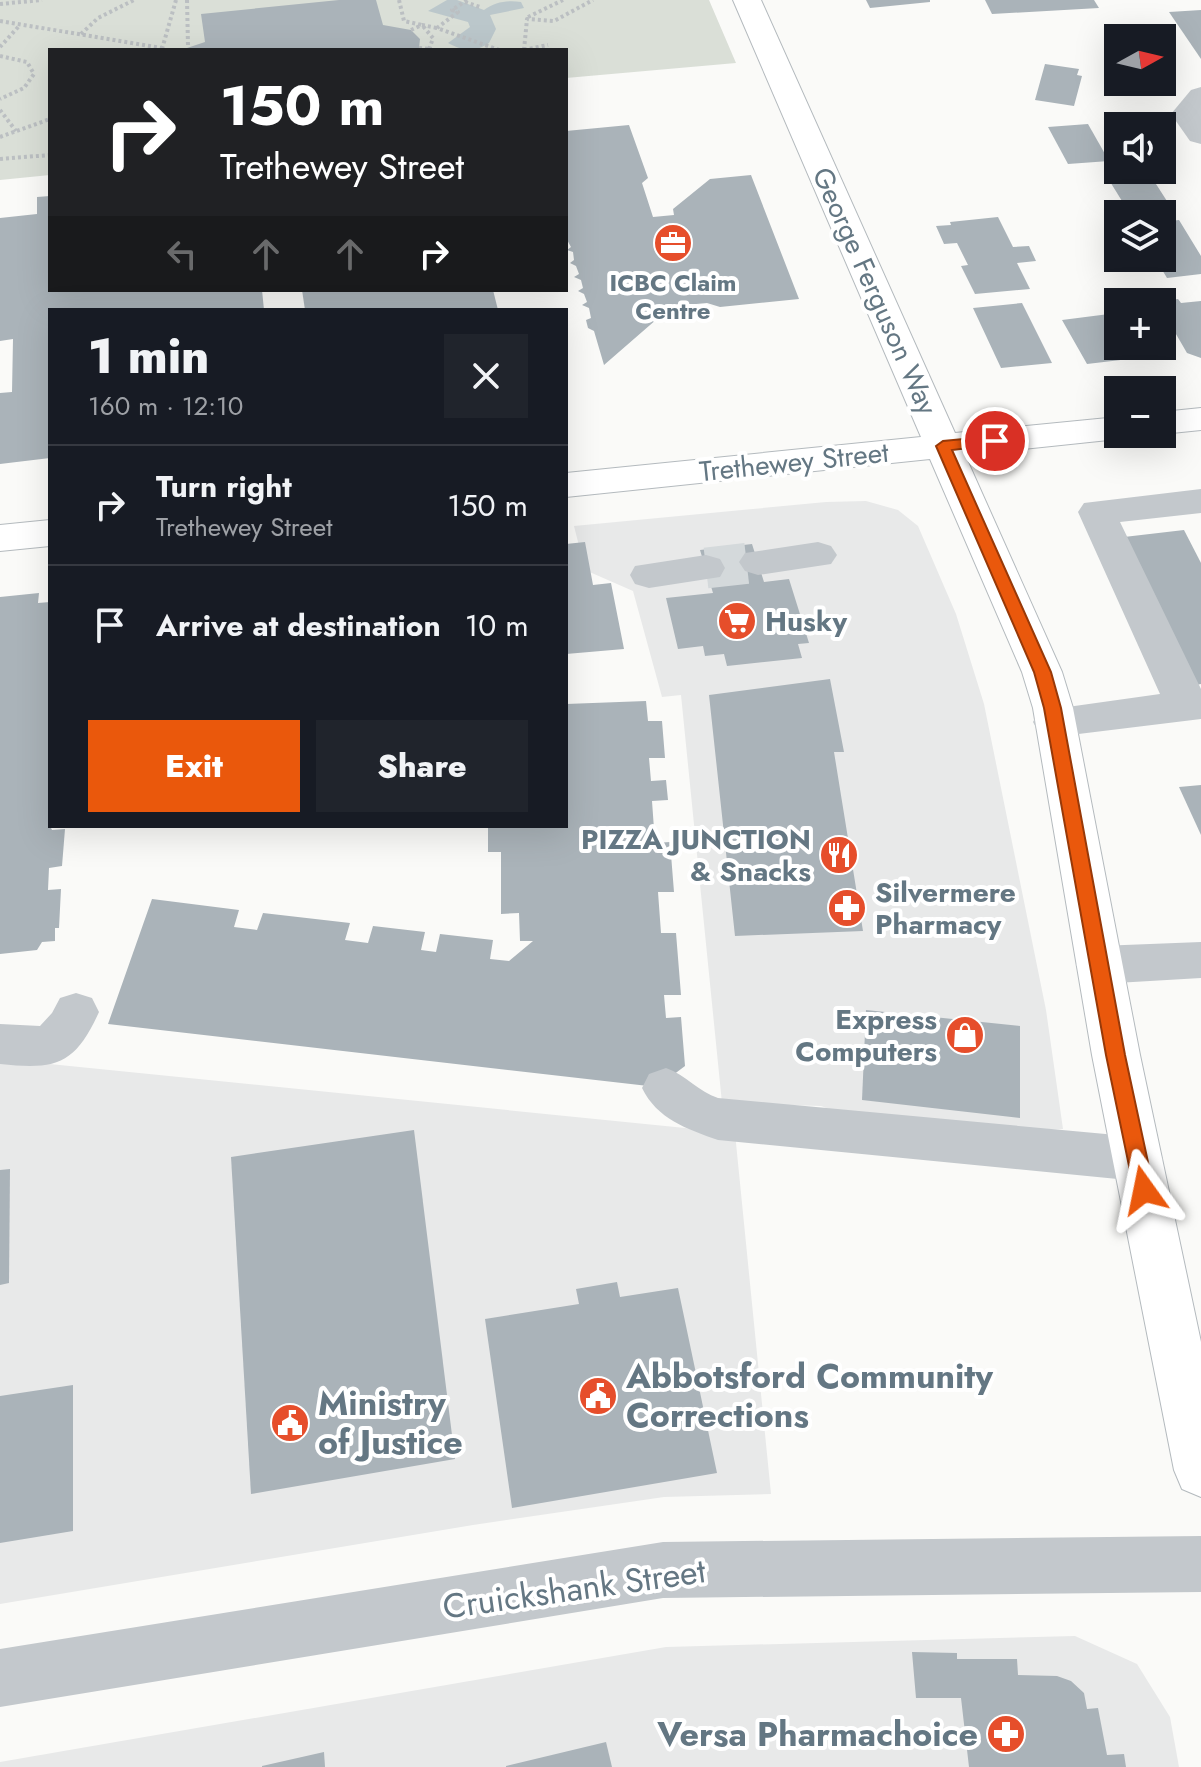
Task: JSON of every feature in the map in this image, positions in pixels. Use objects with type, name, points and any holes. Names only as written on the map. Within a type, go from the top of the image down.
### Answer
[{"type":"main road","name":"George Ferguson Way","points":[[747,0],[1042,672],[1201,1470]]},
{"type":"main road","points":[[1176,422],[1201,419]]},
{"type":"main road","name":"Trethewey Street","points":[[568,485],[1104,429]]},
{"type":"main road","points":[[0,538],[48,533]]},
{"type":"street","points":[[1201,96],[1186,114],[1201,135]]},
{"type":"street","points":[[1054,722],[1194,705],[1097,512],[1198,507]]},
{"type":"street","points":[[758,562],[818,555]]},
{"type":"street","points":[[649,575],[706,568]]},
{"type":"street","points":[[1099,965],[1201,960]]},
{"type":"street","points":[[0,1044],[35,1048],[54,1044],[68,1034],[76,1012]]},
{"type":"street","points":[[666,1088],[694,1111],[718,1119],[1138,1159]]},
{"type":"street","name":"Cruickshank Street","points":[[0,1678],[663,1570],[1201,1564]]},
{"type":"path","points":[[0,4],[42,0]]},
{"type":"path","points":[[80,34],[98,18],[134,0]]},
{"type":"path","points":[[162,48],[176,0]]},
{"type":"path","points":[[187,0],[188,46]]},
{"type":"path","points":[[399,0],[404,21],[437,28],[492,48]]},
{"type":"path","points":[[524,48],[527,19],[540,9],[563,0]]},
{"type":"path","points":[[527,19],[554,21],[593,0]]},
{"type":"path","points":[[437,28],[458,12],[452,10],[466,1],[480,7]]},
{"type":"path","points":[[0,21],[157,48]]},
{"type":"path","points":[[0,47],[20,24]]},
{"type":"path","points":[[411,30],[422,25]]},
{"type":"path","points":[[422,25],[433,38],[430,48]]},
{"type":"path","points":[[534,48],[548,45]]},
{"type":"path","points":[[0,56],[20,58],[33,66],[36,74],[22,92],[0,99]]},
{"type":"path","points":[[0,110],[17,131]]},
{"type":"path","points":[[0,137],[48,120]]},
{"type":"path","points":[[0,159],[48,155]]},
{"type":"shaded area","points":[[0,0],[709,0],[736,63],[568,78],[568,48],[48,48],[48,175],[0,180]]},
{"type":"shaded area","points":[[447,0],[457,0],[484,10],[497,3],[511,1],[521,2],[524,8],[490,15],[496,29],[489,43],[478,48],[459,48],[448,43],[470,27],[468,22],[428,11]]},
{"type":"shaded area","points":[[866,501],[898,510],[918,526],[956,614],[984,704],[1046,1010],[1063,1129],[1040,1130],[835,1111],[821,1106],[722,1103],[681,695],[662,697],[633,591],[585,570],[574,526],[826,502]]},
{"type":"shaded area","points":[[0,1059],[735,1133],[771,1494],[664,1497],[473,1525],[0,1604]]},
{"type":"shaded area","points":[[1075,1636],[1137,1664],[1170,1717],[1179,1767],[0,1767],[0,1762],[666,1647]]},
{"type":"building","points":[[339,0],[376,0],[383,25],[411,30],[420,39],[419,48],[187,48],[205,42],[201,14]]},
{"type":"building","points":[[866,0],[930,0],[930,2],[870,8]]},
{"type":"building","points":[[985,0],[1094,0],[1099,8],[992,14]]},
{"type":"building","points":[[1201,10],[1201,59],[1169,12]]},
{"type":"building","points":[[1045,64],[1079,69],[1077,75],[1082,76],[1074,106],[1035,100]]},
{"type":"building","points":[[1088,124],[1104,152],[1104,161],[1068,164],[1048,127]]},
{"type":"building","name":"ICBC Claim Centre","points":[[629,125],[648,178],[642,183],[653,217],[674,215],[673,209],[710,179],[751,175],[799,299],[720,307],[707,303],[664,307],[665,312],[604,365],[594,331],[588,328],[586,320],[591,318],[589,308],[582,305],[587,302],[584,294],[578,291],[583,288],[581,280],[574,277],[579,274],[576,266],[570,263],[574,260],[573,252],[568,250],[571,247],[568,242],[568,131]]},
{"type":"building","points":[[1111,184],[1156,184],[1166,200],[1121,200]]},
{"type":"building","points":[[48,196],[48,292],[262,292],[264,308],[48,308],[48,458],[0,464],[0,393],[12,392],[13,339],[0,341],[0,218],[37,214],[37,197]]},
{"type":"building","points":[[998,217],[1013,247],[1029,246],[1036,261],[1017,263],[1030,289],[975,294],[961,266],[968,265],[957,243],[944,244],[936,226]]},
{"type":"building","points":[[1176,220],[1179,220],[1201,256],[1201,274],[1167,278],[1163,272],[1176,272]]},
{"type":"building","points":[[302,292],[494,292],[498,308],[305,308]]},
{"type":"building","points":[[1176,299],[1181,303],[1201,301],[1201,358],[1187,353],[1176,334]]},
{"type":"building","points":[[1022,303],[1052,363],[1001,368],[973,308]]},
{"type":"building","points":[[1104,315],[1104,360],[1121,360],[1087,364],[1062,320]]},
{"type":"building","points":[[1184,530],[1201,563],[1201,684],[1196,685],[1124,537]]},
{"type":"building","points":[[585,542],[593,585],[611,583],[624,649],[568,654],[568,544]]},
{"type":"building","name":"Husky","points":[[752,544],[764,582],[789,579],[809,643],[798,644],[802,658],[727,666],[724,654],[705,656],[703,646],[678,649],[666,598],[713,593],[700,550]]},
{"type":"building","points":[[39,593],[38,603],[48,602],[48,828],[65,829],[62,866],[49,868],[48,890],[61,889],[59,928],[55,928],[55,941],[42,942],[37,950],[0,954],[0,597]]},
{"type":"building","points":[[830,679],[844,752],[834,752],[863,931],[735,936],[709,695]]},
{"type":"building","points":[[646,701],[648,721],[662,721],[665,758],[649,758],[651,781],[666,780],[668,800],[652,801],[655,843],[670,842],[674,892],[658,892],[661,933],[676,933],[681,995],[664,995],[666,1018],[681,1017],[685,1066],[657,1087],[108,1024],[152,899],[239,910],[234,927],[257,930],[263,913],[350,923],[345,940],[368,943],[373,926],[425,932],[421,950],[436,952],[440,934],[493,940],[490,959],[509,961],[533,941],[520,941],[519,913],[501,914],[501,852],[488,852],[488,828],[568,828],[568,704]]},
{"type":"building","points":[[1201,785],[1201,835],[1179,787]]},
{"type":"building","points":[[866,1010],[1020,1026],[1020,1118],[862,1100]]},
{"type":"building","points":[[414,1130],[455,1459],[251,1494],[231,1157]]},
{"type":"building","points":[[10,1169],[9,1283],[0,1285],[0,1170]]},
{"type":"building","name":"Abbotsford Community Corrections","points":[[617,1282],[620,1297],[678,1288],[717,1473],[512,1508],[485,1319],[579,1304],[576,1289]]},
{"type":"building","points":[[73,1385],[73,1531],[0,1543],[0,1396]]},
{"type":"building","points":[[912,1652],[957,1653],[957,1659],[1017,1659],[1018,1675],[1057,1676],[1071,1681],[1084,1693],[1087,1709],[1098,1708],[1107,1755],[1124,1754],[1126,1767],[969,1767],[961,1698],[916,1698]]},
{"type":"building","points":[[606,1742],[612,1767],[506,1767],[506,1766]]},
{"type":"building","points":[[324,1752],[325,1767],[262,1767],[262,1766]]},
{"type":"tunnel","points":[[706,568],[758,562]]},
{"type":"place","name":"ICBC Claim Centre","points":[[673,243]]},
{"type":"place","name":"Husky","points":[[737,621]]},
{"type":"place","name":"PIZZA JUNCTION & Snacks","points":[[839,855]]},
{"type":"place","name":"Silvermere Pharmacy","points":[[847,908]]},
{"type":"place","name":"Express Computers","points":[[965,1035]]},
{"type":"place","name":"Abbotsford Community Corrections","points":[[598,1396]]},
{"type":"place","name":"Ministry of Justice","points":[[290,1423]]},
{"type":"place","name":"Versa Pharmachoice","points":[[1006,1734]]},
{"type":"route","points":[[995,441],[943,446],[1028,637],[1053,708],[1116,1055],[1144,1190]]}]
